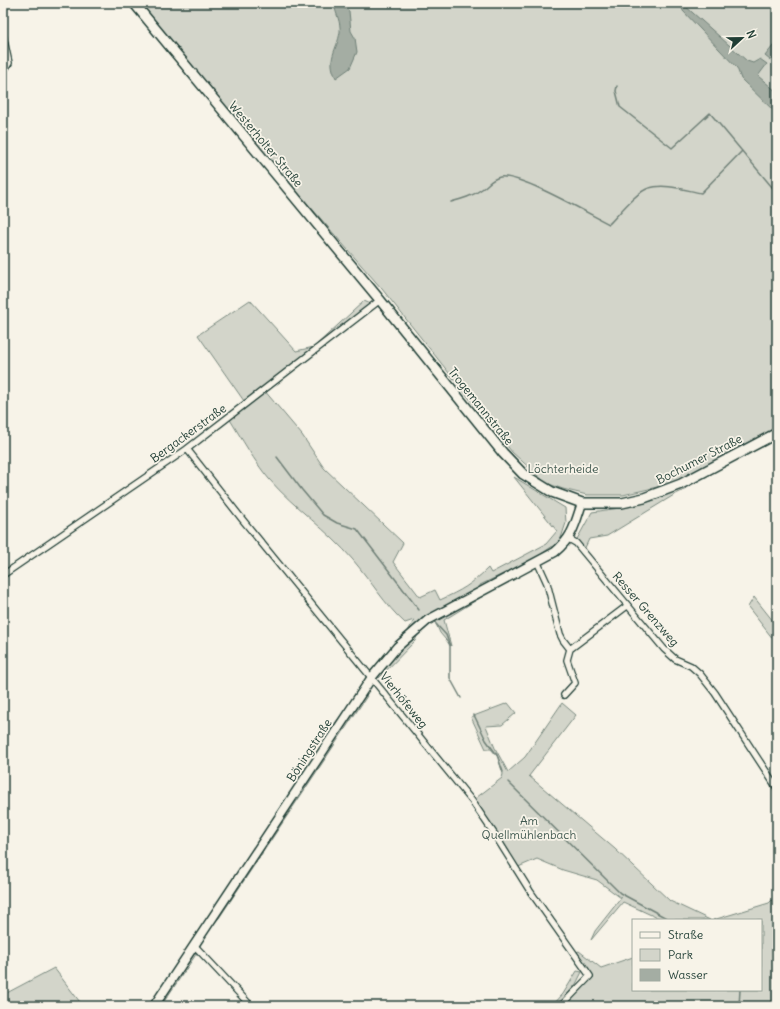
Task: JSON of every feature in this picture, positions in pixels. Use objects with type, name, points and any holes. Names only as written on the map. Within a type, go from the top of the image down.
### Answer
[{"type":"main road","name":"Westerholter Straße","points":[[134,3],[380,300]]},
{"type":"main road","name":"Trogemannstraße","points":[[380,300],[503,453],[523,474],[552,492],[582,503]]},
{"type":"main road","name":"Bochumer Straße","points":[[582,503],[622,503],[657,494],[681,484],[777,432]]},
{"type":"main road","name":"Böningstraße","points":[[154,1006],[372,677],[397,647],[428,620],[555,552],[569,539],[582,503]]},
{"type":"street","points":[[3,35],[9,64],[3,72]]},
{"type":"street","name":"Bergackerstraße","points":[[3,575],[187,449],[380,300]]},
{"type":"street","name":"Vierhöfeweg","points":[[187,449],[242,519],[472,801],[494,832],[530,891],[590,976],[561,1006]]},
{"type":"street","name":"Resser Grenzweg","points":[[569,539],[576,543],[664,649],[675,659],[691,666],[700,674],[715,693],[777,788]]},
{"type":"street","points":[[537,561],[547,583],[563,640],[570,649]]},
{"type":"street","points":[[564,695],[575,683],[567,660],[570,649],[627,606]]},
{"type":"street","points":[[194,945],[251,1006]]},
{"type":"green space","name":"Löchterheide","points":[[136,3],[777,3],[777,427],[670,484],[623,495],[587,495],[546,483],[512,452],[382,289],[178,55]]},
{"type":"green space","points":[[250,300],[296,351],[314,347],[364,301],[373,305],[307,360],[268,383],[244,401],[198,335]]},
{"type":"green space","points":[[264,390],[302,435],[324,468],[403,543],[393,562],[420,597],[435,590],[440,600],[471,583],[488,568],[491,573],[546,544],[557,531],[514,477],[565,508],[566,523],[560,541],[534,559],[480,585],[483,596],[444,620],[451,646],[440,633],[432,615],[424,620],[415,641],[379,678],[372,670],[393,646],[407,633],[414,620],[405,623],[398,616],[343,549],[279,490],[253,457],[229,418]]},
{"type":"green space","points":[[684,485],[686,489],[607,536],[589,539],[584,550],[576,541],[592,512],[634,506],[658,499]]},
{"type":"green space","points":[[754,597],[777,626],[777,644],[748,607]]},
{"type":"green space","points":[[361,689],[367,696],[219,918],[204,934],[197,953],[161,1006],[149,1006],[329,737],[336,722]]},
{"type":"green space","name":"Am Quellmühlenbach","points":[[508,703],[516,713],[502,725],[486,726],[495,748],[508,772],[525,757],[562,703],[576,715],[529,776],[615,849],[670,901],[708,919],[660,919],[623,902],[591,940],[595,931],[621,898],[597,880],[563,870],[537,859],[516,868],[472,801],[502,778],[503,774],[498,757],[491,749],[486,749],[471,717]]},
{"type":"green space","points":[[777,897],[777,1006],[564,1006],[594,977],[590,976],[574,953],[579,951],[601,968],[632,957],[632,991],[762,991],[762,919],[716,919],[769,903]]},
{"type":"green space","points":[[54,968],[83,1006],[3,1006],[3,995]]},
{"type":"green space","points":[[577,971],[582,972],[576,984],[557,1006],[552,1006],[563,994]]},
{"type":"water","points":[[337,3],[349,11],[351,31],[355,38],[357,52],[350,68],[336,78],[333,71],[332,60],[340,32],[339,21],[334,5]]},
{"type":"water","points":[[684,5],[747,61],[753,63],[760,59],[767,64],[758,76],[777,92],[777,114],[741,79],[737,68],[683,11],[682,8]]},
{"type":"water","points":[[777,41],[777,57],[770,60],[765,56]]},
{"type":"waterway","points":[[617,86],[616,91],[620,107],[672,148],[710,113],[777,193]]},
{"type":"waterway","points":[[451,202],[475,194],[492,180],[500,177],[510,178],[538,188],[609,224],[633,199],[649,188],[662,186],[701,193],[742,151]]},
{"type":"waterway","points":[[277,457],[323,515],[337,523],[357,529],[419,610]]},
{"type":"waterway","points":[[436,624],[446,635],[450,646],[450,678],[461,698]]},
{"type":"waterway","points":[[474,715],[486,740],[497,755],[503,772]]},
{"type":"waterway","points":[[508,782],[620,893],[668,919]]},
{"type":"waterway","points":[[739,1006],[740,991]]}]
